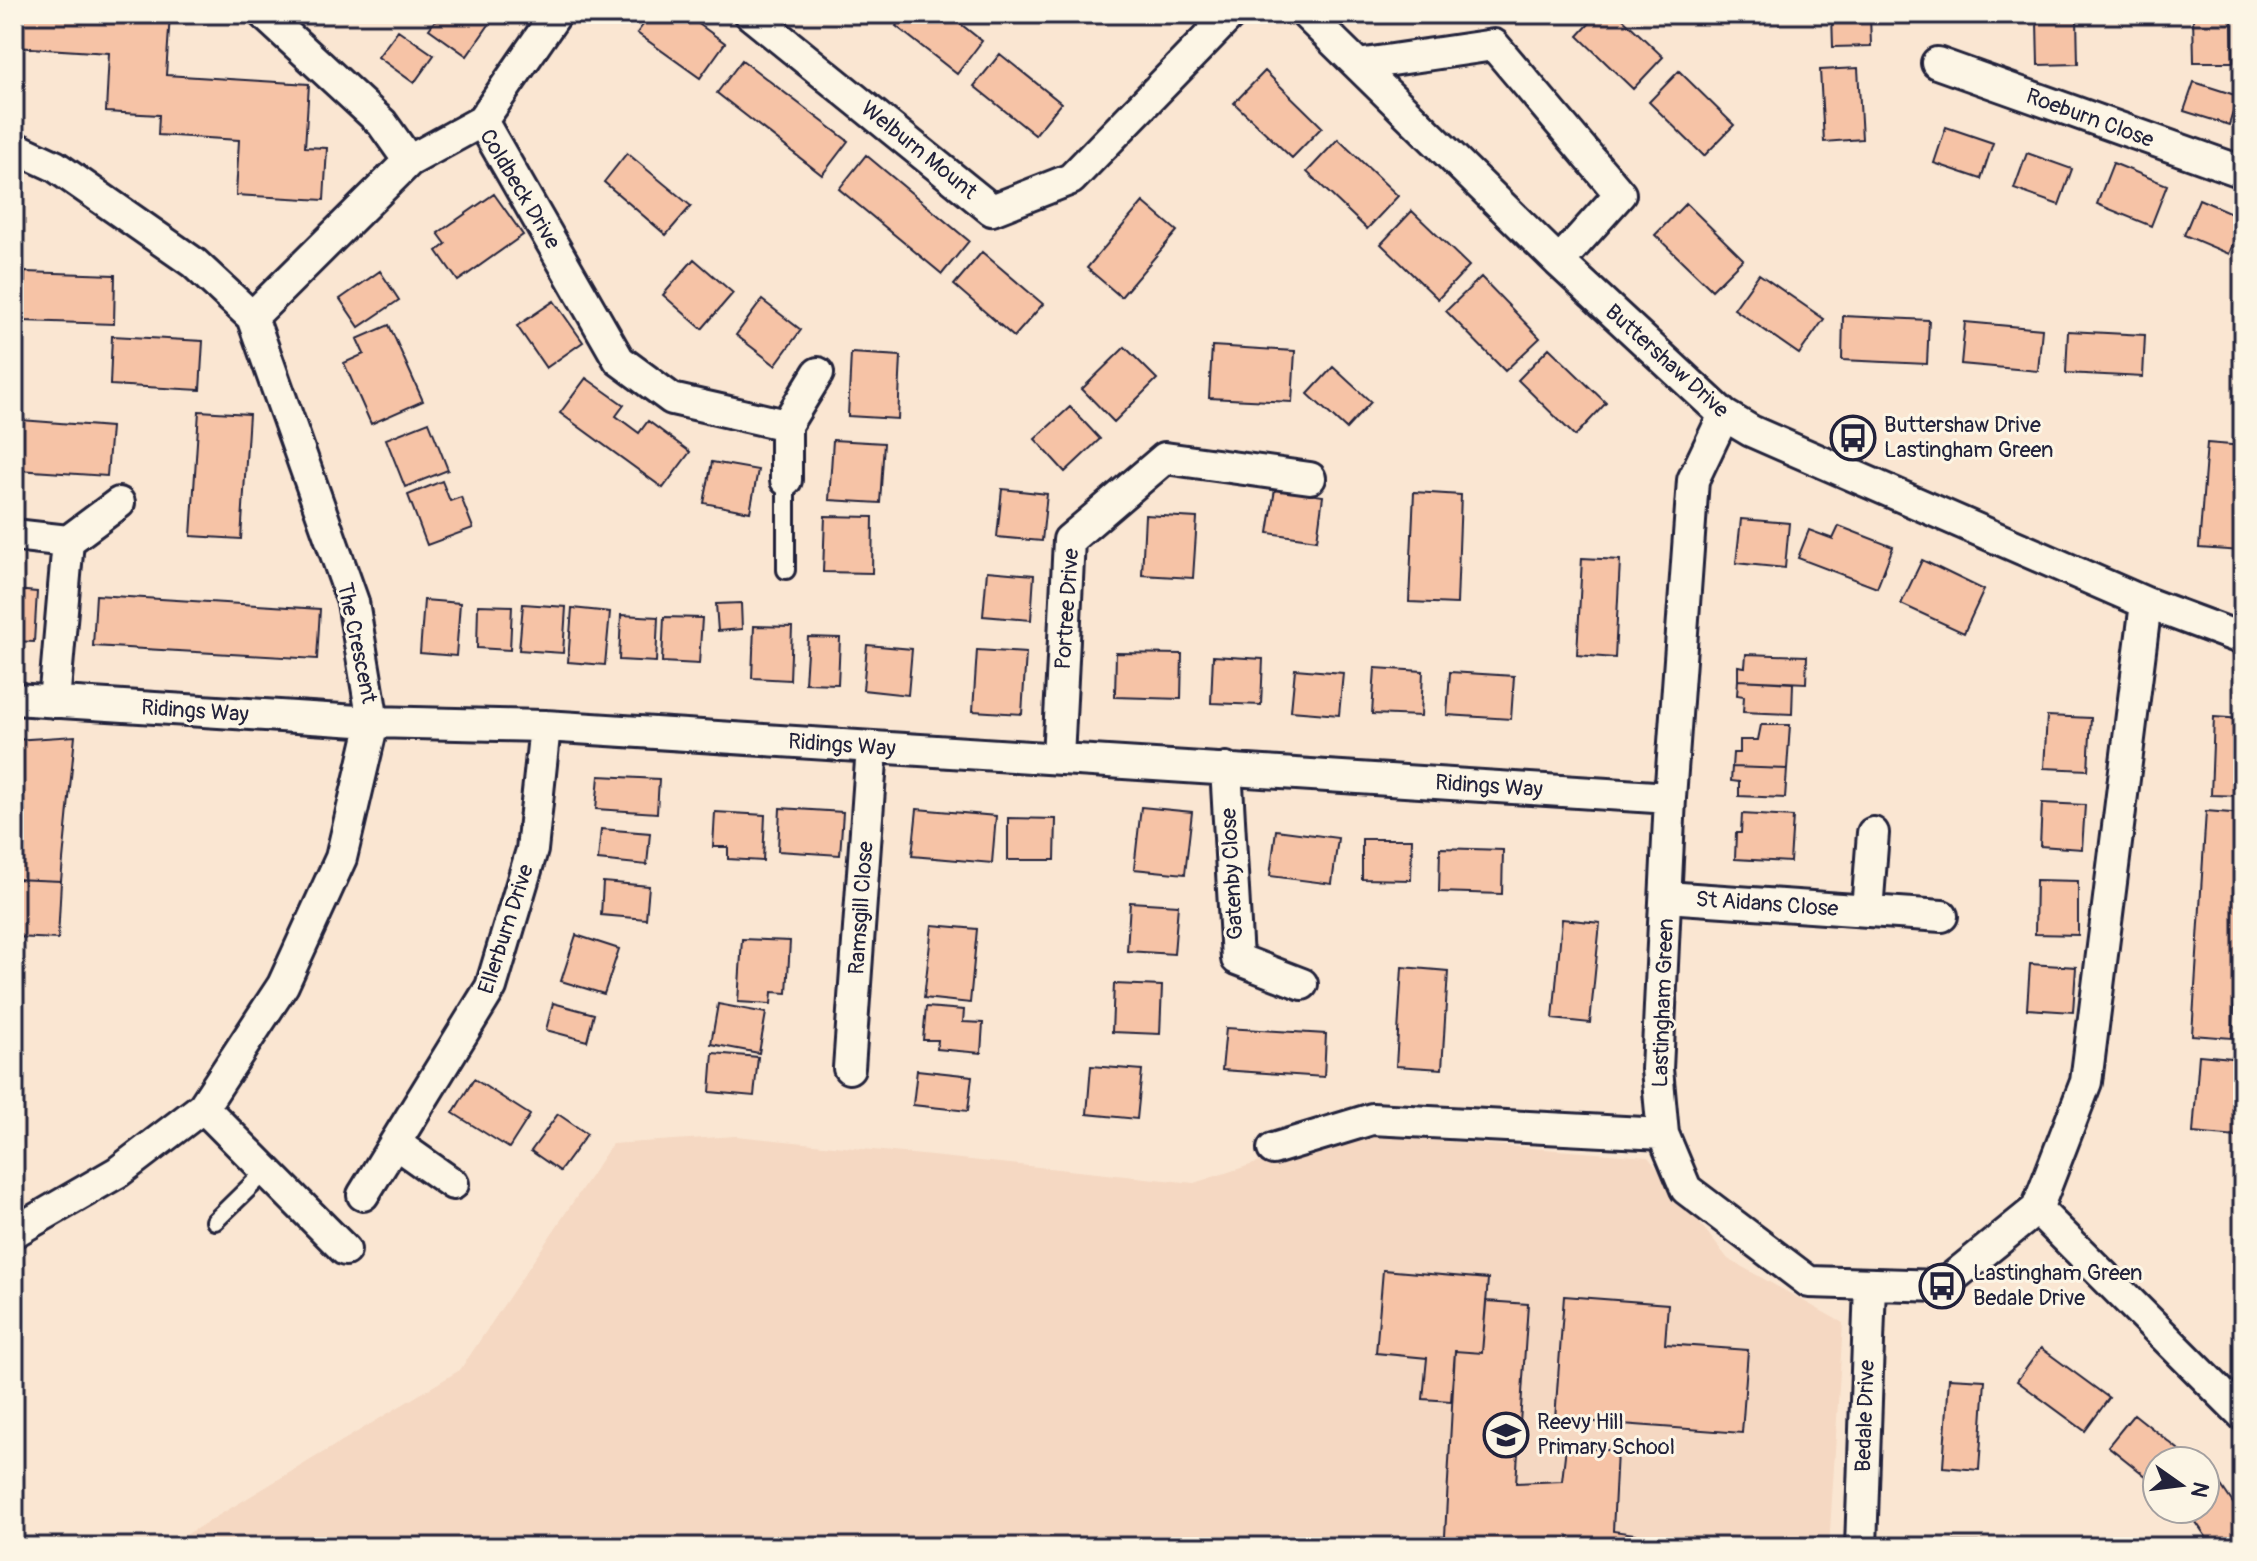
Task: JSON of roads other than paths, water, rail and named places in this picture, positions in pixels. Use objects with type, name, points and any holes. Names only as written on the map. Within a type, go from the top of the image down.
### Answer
[{"type":"street","points":[[264,14],[382,123],[409,161]]},
{"type":"street","points":[[482,121],[556,14]]},
{"type":"street","name":"Welburn Mount","points":[[750,14],[992,210],[1071,179],[1231,14]]},
{"type":"street","name":"Buttershaw Drive","points":[[1306,14],[1559,262],[1724,415],[1751,431],[2146,603],[2243,639]]},
{"type":"street","points":[[1358,65],[1494,45],[1620,194],[1559,262]]},
{"type":"street","name":"Roeburn Close","points":[[1937,63],[2243,172]]},
{"type":"street","name":"Coldbeck Drive","points":[[252,317],[409,161],[482,121],[619,360],[672,399],[786,425]]},
{"type":"street","name":"The Crescent","points":[[14,147],[55,166],[194,263],[252,317],[353,602],[373,722],[341,858],[283,985],[203,1107],[118,1172],[14,1232]]},
{"type":"street","points":[[786,480],[786,425],[818,373]]},
{"type":"street","name":"Lastingham Green","points":[[1724,415],[1693,480],[1670,798],[1657,1069],[1663,1134],[1686,1189],[1809,1282],[1942,1286],[2037,1209],[2086,1082],[2146,603]]},
{"type":"street","name":"Portree Drive","points":[[1058,758],[1069,540],[1165,458],[1310,478]]},
{"type":"street","points":[[14,535],[68,541],[119,503]]},
{"type":"street","points":[[54,702],[68,541]]},
{"type":"street","name":"Ridings Way","points":[[14,699],[373,722],[545,726],[1670,798]]},
{"type":"street","name":"Ellerburn Drive","points":[[363,1195],[491,987],[532,850],[545,726]]},
{"type":"street","name":"Ramsgill Close","points":[[849,1068],[872,747]]},
{"type":"street","name":"Gatenby Close","points":[[1226,768],[1237,959],[1302,984]]},
{"type":"street","name":"St Aidans Close","points":[[1867,911],[1873,833]]},
{"type":"street","name":"St Aidans Close","points":[[1666,897],[1942,916]]},
{"type":"street","points":[[203,1107],[345,1250]]},
{"type":"street","points":[[1273,1149],[1372,1119],[1663,1134]]},
{"type":"street","points":[[395,1143],[453,1184]]},
{"type":"street","points":[[2037,1209],[2240,1407]]},
{"type":"street","name":"Bedale Drive","points":[[1861,1547],[1870,1284]]},
{"type":"lane","points":[[786,480],[786,570]]},
{"type":"lane","points":[[215,1221],[266,1171]]},
{"type":"place","name":"Buttershaw Drive Lastingham Green","points":[[1853,438]]},
{"type":"place","name":"Lastingham Green Bedale Drive","points":[[1942,1286]]},
{"type":"place","name":"Reevy Hill Primary School","points":[[1506,1435]]}]
